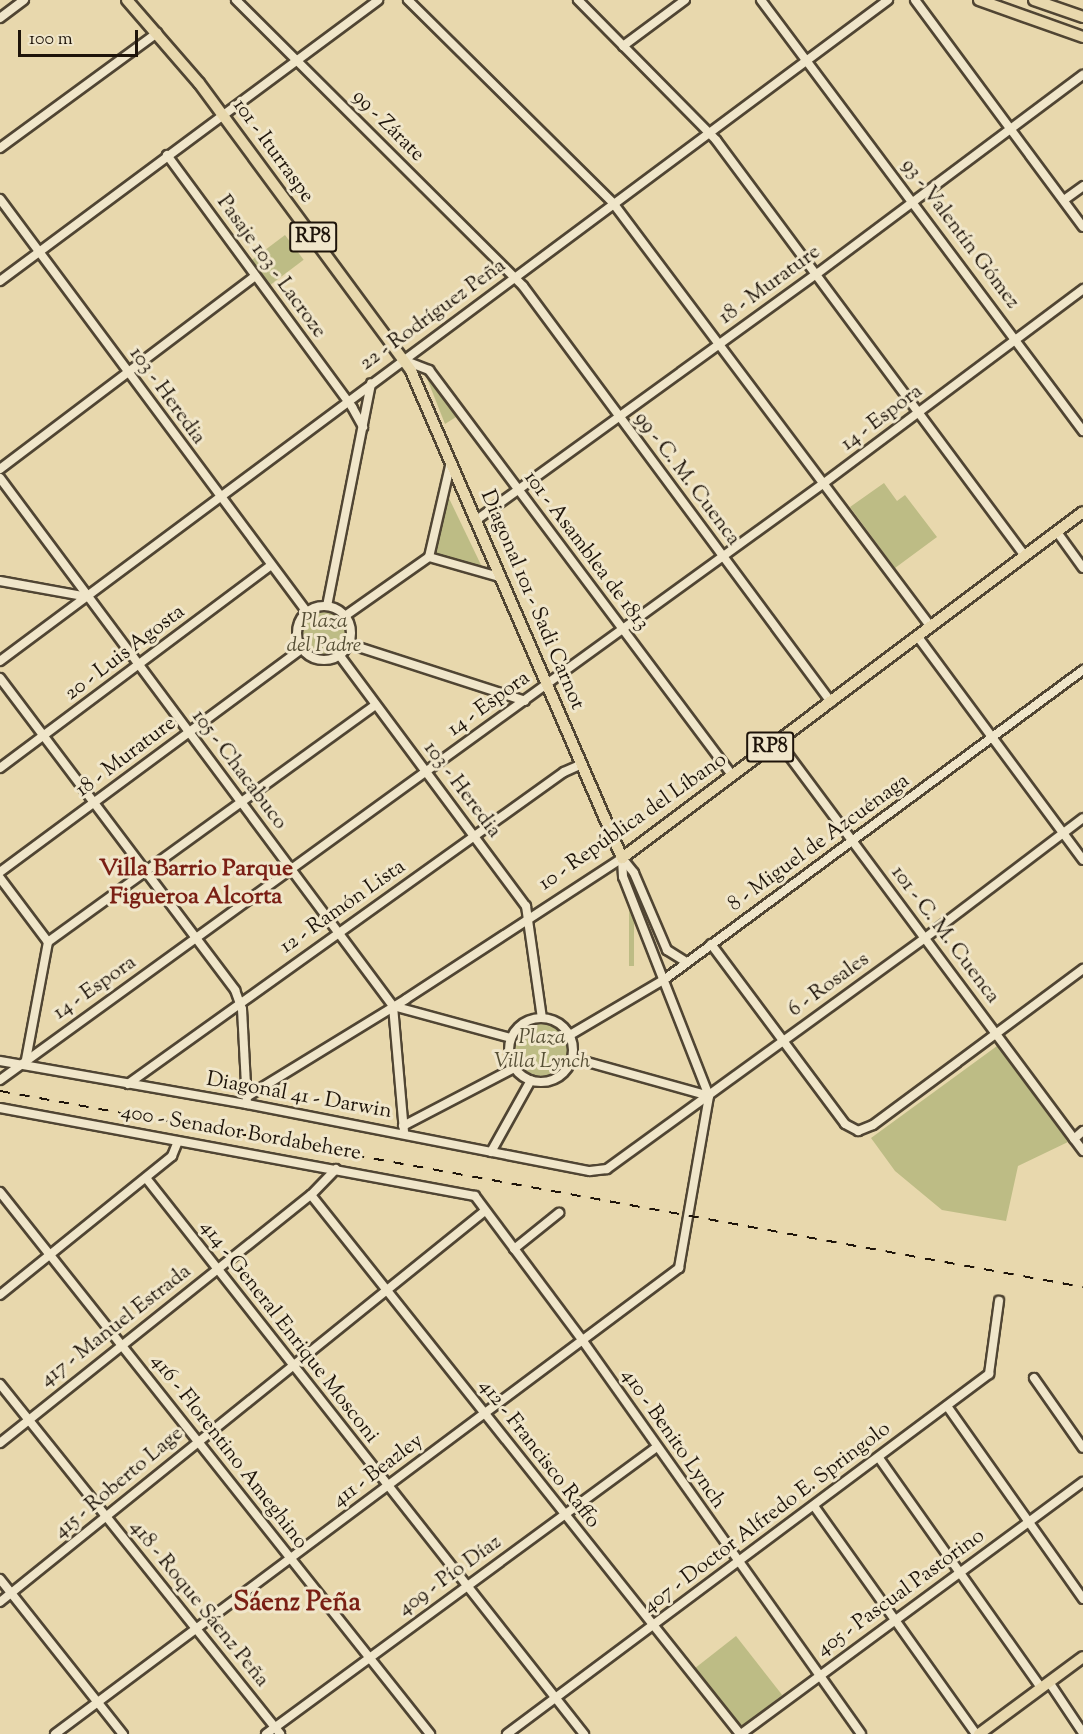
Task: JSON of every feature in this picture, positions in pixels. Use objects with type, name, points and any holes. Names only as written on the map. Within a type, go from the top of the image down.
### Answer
[{"type":"main road","name":"101 - Iturraspe","points":[[127,0],[157,33],[222,114],[403,360]]},
{"type":"main road","points":[[980,0],[1083,37]]},
{"type":"main road","points":[[1035,0],[1083,17]]},
{"type":"main road","name":"Diagonal 101 - Sadi Carnot","points":[[403,360],[451,462],[622,858]]},
{"type":"main road","name":"RP8","points":[[1024,556],[1083,512]]},
{"type":"main road","name":"10 - República del Líbano","points":[[622,858],[1024,556]]},
{"type":"main road","points":[[978,1734],[1083,1657]]},
{"type":"street","points":[[0,18],[24,0]]},
{"type":"street","name":"99 - Zárate","points":[[236,0],[514,277]]},
{"type":"street","points":[[0,281],[378,0]]},
{"type":"street","points":[[408,0],[613,203],[931,627]]},
{"type":"street","points":[[578,0],[709,132],[818,273],[1024,556]]},
{"type":"street","points":[[623,46],[685,0]]},
{"type":"street","name":"93 - Valentín Gómez","points":[[761,0],[1083,431]]},
{"type":"street","name":"22 - Rodríguez Peña","points":[[0,661],[220,498],[347,400],[888,0]]},
{"type":"street","points":[[915,0],[1083,227]]},
{"type":"street","points":[[0,148],[157,33]]},
{"type":"street","name":"18 - Murature","points":[[475,521],[519,492],[818,273],[1083,75]]},
{"type":"street","name":"Pasaje 103 - Lacroze","points":[[167,155],[347,400],[363,428]]},
{"type":"street","points":[[1064,200],[1083,186]]},
{"type":"street","name":"103 - Heredia","points":[[0,199],[270,566],[307,612]]},
{"type":"street","points":[[0,469],[255,276]]},
{"type":"street","name":"99 - C. M. Cuenca","points":[[514,277],[831,702]]},
{"type":"street","name":"14 - Espora","points":[[0,1080],[824,483],[1083,289]]},
{"type":"street","name":"101 - Asamblea de 1813","points":[[403,360],[429,370],[732,775]]},
{"type":"street","points":[[327,606],[371,383]]},
{"type":"street","points":[[345,616],[429,557],[451,462]]},
{"type":"street","name":"105 - Chacabuco","points":[[0,478],[393,1006]]},
{"type":"street","points":[[1057,532],[1083,567]]},
{"type":"street","points":[[429,557],[500,577]]},
{"type":"street","name":"20 - Luis Agosta","points":[[0,768],[270,566]]},
{"type":"street","points":[[0,580],[88,597]]},
{"type":"street","points":[[327,606],[345,616],[351,629],[349,644],[340,656],[324,661],[301,649],[297,625],[307,612],[327,606]]},
{"type":"street","points":[[918,637],[1083,860]]},
{"type":"street","points":[[349,644],[525,701]]},
{"type":"street","name":"18 - Murature","points":[[0,872],[301,649]]},
{"type":"street","name":"103 - Heredia","points":[[340,656],[526,906],[530,918]]},
{"type":"street","name":"8 - Miguel de Azcuénaga","points":[[570,1035],[664,978],[1083,670]]},
{"type":"street","points":[[0,678],[240,1001],[247,1100]]},
{"type":"street","points":[[23,1062],[48,942],[375,705]]},
{"type":"street","name":"101 - C. M. Cuenca","points":[[778,741],[1083,1151]]},
{"type":"street","name":"12 - Ramón Lista","points":[[128,1084],[240,1001],[564,772],[582,764]]},
{"type":"street","name":"6 - Rosales","points":[[590,1170],[614,1166],[925,938],[1083,818]]},
{"type":"street","name":"10 - República del Líbano","points":[[247,1100],[622,858]]},
{"type":"street","name":"Diagonal 101 - Sadi Carnot","points":[[622,858],[634,873],[667,950],[686,962]]},
{"type":"street","name":"Diagonal 101 - Sadi Carnot","points":[[622,858],[623,877],[708,1096]]},
{"type":"street","points":[[0,878],[48,942]]},
{"type":"street","points":[[530,918],[542,1018]]},
{"type":"street","points":[[711,944],[785,1039],[845,1124],[858,1131],[873,1125],[1083,969]]},
{"type":"street","points":[[511,1038],[393,1006],[404,1130],[514,1068]]},
{"type":"street","points":[[542,1018],[557,1021],[570,1035],[573,1058],[556,1078],[531,1080],[514,1068],[508,1050],[511,1038],[520,1025],[542,1018]]},
{"type":"street","points":[[573,1058],[708,1096]]},
{"type":"street","name":"Diagonal 41 - Darwin","points":[[0,1061],[23,1062],[128,1084],[247,1100],[404,1130],[491,1152],[590,1170]]},
{"type":"street","points":[[491,1152],[531,1080]]},
{"type":"street","name":"411 - Beazley","points":[[55,1734],[676,1271],[689,1215],[708,1096]]},
{"type":"street","name":"400 - Senador Bordabehere","points":[[0,1108],[475,1196]]},
{"type":"street","points":[[1074,1138],[1083,1131]]},
{"type":"street","points":[[0,1294],[172,1156],[178,1141]]},
{"type":"street","name":"417 - Manuel Estrada","points":[[0,1443],[311,1195],[336,1169]]},
{"type":"street","name":"414 - General Enrique Mosconi","points":[[146,1178],[216,1270],[584,1734]]},
{"type":"street","name":"416 - Florentino Ameghino","points":[[0,1192],[430,1734]]},
{"type":"street","name":"412 - Francisco Raffo","points":[[311,1195],[385,1291],[740,1734]]},
{"type":"street","name":"410 - Benito Lynch","points":[[475,1196],[583,1341],[861,1734]]},
{"type":"street","name":"415 - Roberto Lage","points":[[0,1602],[198,1440],[485,1211]]},
{"type":"street","points":[[514,1249],[558,1213]]},
{"type":"street","name":"407 - Doctor Alfredo E. Springolo","points":[[507,1734],[989,1374],[999,1301]]},
{"type":"street","points":[[1034,1378],[1083,1448]]},
{"type":"street","name":"418 - Roque Sáenz Peña","points":[[0,1384],[105,1518],[278,1730]]},
{"type":"street","points":[[947,1406],[1083,1599]]},
{"type":"street","name":"409 - Pío Díaz","points":[[266,1734],[278,1730],[466,1586],[656,1447]]},
{"type":"street","points":[[879,1458],[959,1571],[1083,1733]]},
{"type":"street","name":"405 - Pascual Pastorino","points":[[740,1734],[1083,1482]]},
{"type":"street","points":[[814,1506],[978,1734]]},
{"type":"street","points":[[0,1579],[123,1734]]},
{"type":"green space","points":[[285,235],[304,260],[269,286],[251,261]]},
{"type":"green space","points":[[424,371],[456,417],[445,424]]},
{"type":"green space","points":[[884,483],[897,501],[905,495],[937,537],[895,568],[850,507]]},
{"type":"green space","points":[[446,492],[482,567],[433,553]]},
{"type":"green space","name":"Plaza del Padre","points":[[324,612],[333,613],[340,618],[345,625],[345,643],[340,650],[333,655],[324,656],[315,655],[308,650],[303,643],[302,634],[303,625],[308,618],[315,613]]},
{"type":"green space","points":[[629,880],[634,880],[634,966],[629,966]]},
{"type":"green space","name":"Plaza Villa Lynch","points":[[537,1024],[547,1024],[561,1031],[568,1050],[561,1069],[547,1076],[537,1076],[527,1072],[520,1065],[516,1055],[516,1045],[520,1035],[527,1028]]},
{"type":"green space","points":[[997,1046],[1068,1142],[1018,1166],[1006,1221],[942,1210],[895,1171],[871,1138]]},
{"type":"green space","points":[[736,1636],[782,1695],[740,1728],[694,1669]]},
{"type":"railway","points":[[0,1091],[1083,1287]]},
{"type":"district","name":"Villa Barrio Parque Figueroa Alcorta","points":[[196,884]]},
{"type":"district","name":"Sáenz Peña","points":[[297,1604]]}]
